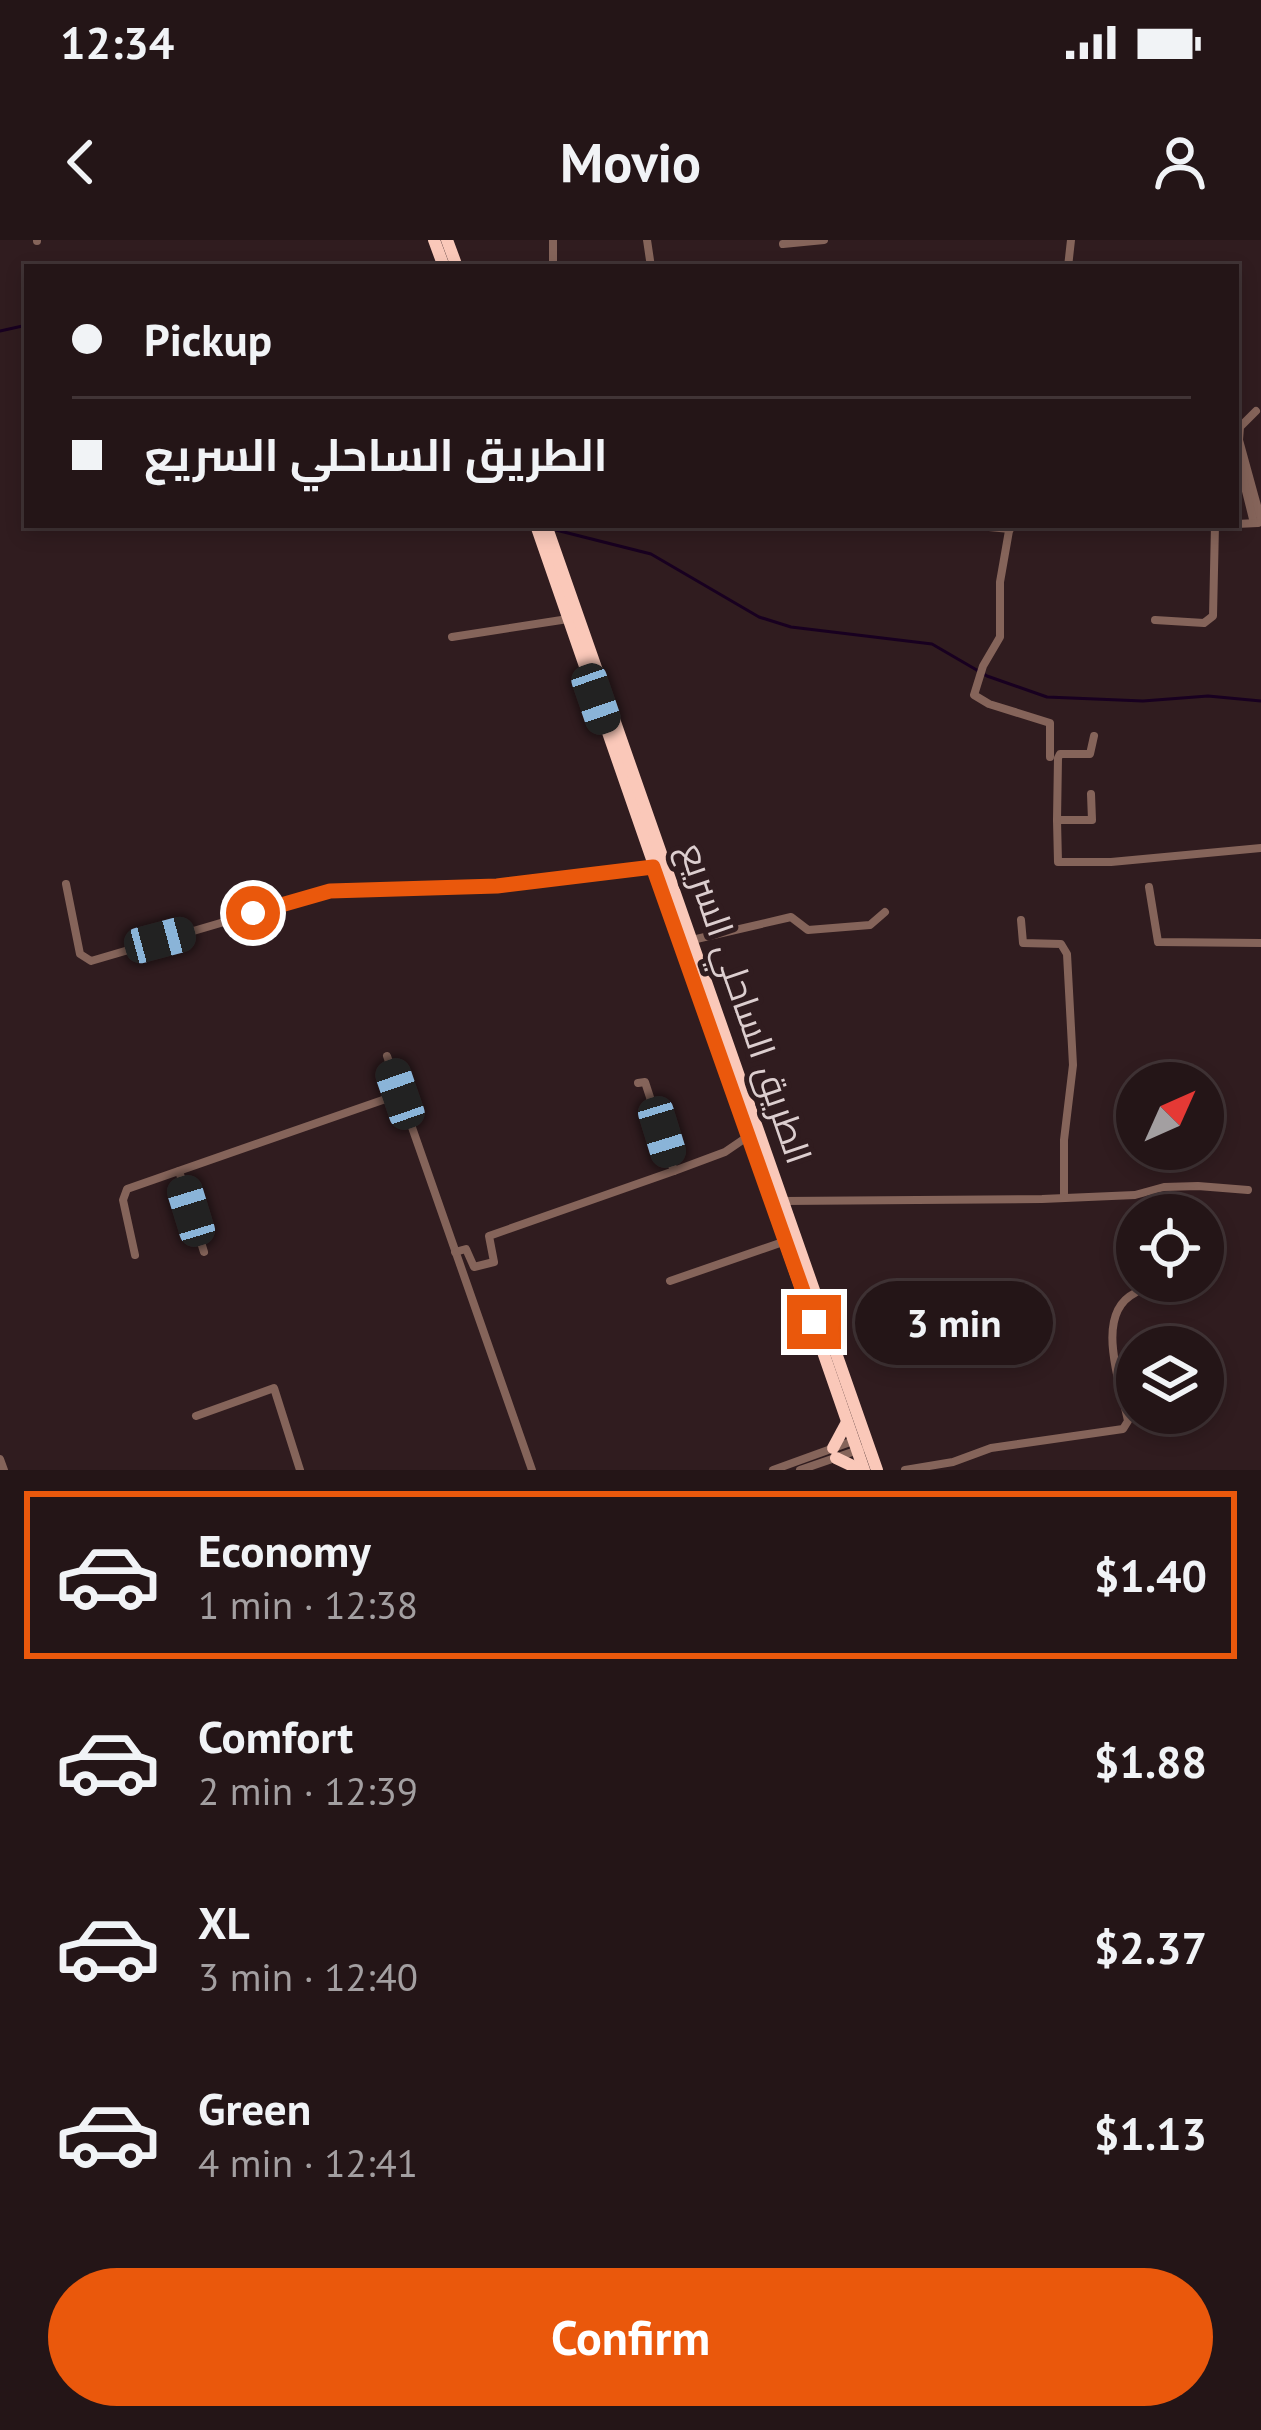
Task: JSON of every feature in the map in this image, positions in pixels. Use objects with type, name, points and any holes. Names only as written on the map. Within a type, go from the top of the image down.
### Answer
[{"type":"highway","points":[[538,528],[552,557]]},
{"type":"highway","points":[[547,528],[552,557]]},
{"type":"highway","name":"الطريق الساحلي السريع","points":[[552,557],[568,620],[783,1242],[847,1421],[878,1470]]},
{"type":"highway","name":"الطريق الساحلي السريع","points":[[552,557],[784,1201],[861,1443],[863,1470]]},
{"type":"highway","points":[[847,1421],[835,1453],[863,1470]]},
{"type":"street","points":[[783,244],[824,240]]},
{"type":"street","points":[[1256,410],[1240,427],[1239,440],[1258,522]]},
{"type":"street","points":[[1239,461],[1258,522]]},
{"type":"street","points":[[1010,528],[1000,582],[1000,638],[983,666],[974,695],[1050,723],[1051,757]]},
{"type":"street","points":[[1155,620],[1204,623],[1213,616],[1215,528]]},
{"type":"street","points":[[452,637],[568,620]]},
{"type":"street","points":[[1094,736],[1090,754],[1060,754],[1058,758],[1058,862],[1261,848]]},
{"type":"street","points":[[1057,820],[1092,820],[1091,794]]},
{"type":"street","points":[[66,884],[80,954],[91,961],[330,891],[497,886],[653,867]]},
{"type":"street","points":[[1149,887],[1158,942],[1261,943]]},
{"type":"street","points":[[692,940],[791,917],[808,930],[870,925],[885,912]]},
{"type":"street","points":[[1021,920],[1023,944],[1061,944],[1067,954],[1073,1065],[1064,1140],[1064,1197]]},
{"type":"street","points":[[387,1056],[532,1470]]},
{"type":"street","points":[[638,1083],[645,1082],[674,1171]]},
{"type":"street","points":[[135,1255],[123,1195],[130,1188],[400,1094]]},
{"type":"street","points":[[455,1252],[466,1250],[474,1267],[494,1262],[489,1236],[725,1152],[748,1136]]},
{"type":"street","points":[[179,1171],[204,1252]]},
{"type":"street","points":[[784,1201],[1135,1195],[1164,1187],[1248,1190]]},
{"type":"street","points":[[670,1281],[783,1242]]},
{"type":"street","points":[[904,1470],[952,1462],[991,1448],[1124,1429],[1128,1421],[1112,1330],[1123,1302]]},
{"type":"street","points":[[196,1416],[274,1388],[301,1470]]},
{"type":"street","points":[[800,1470],[861,1443]]},
{"type":"street","points":[[773,1470],[835,1453]]},
{"type":"street","points":[[0,1459],[4,1470]]},
{"type":"waterway","points":[[0,331],[24,326]]},
{"type":"waterway","points":[[552,529],[651,554],[759,617],[791,627],[932,644],[987,676],[1047,697],[1143,701],[1208,696],[1261,701]]},
{"type":"route","points":[[253,913],[330,891],[529,884],[653,867],[814,1322]]}]
